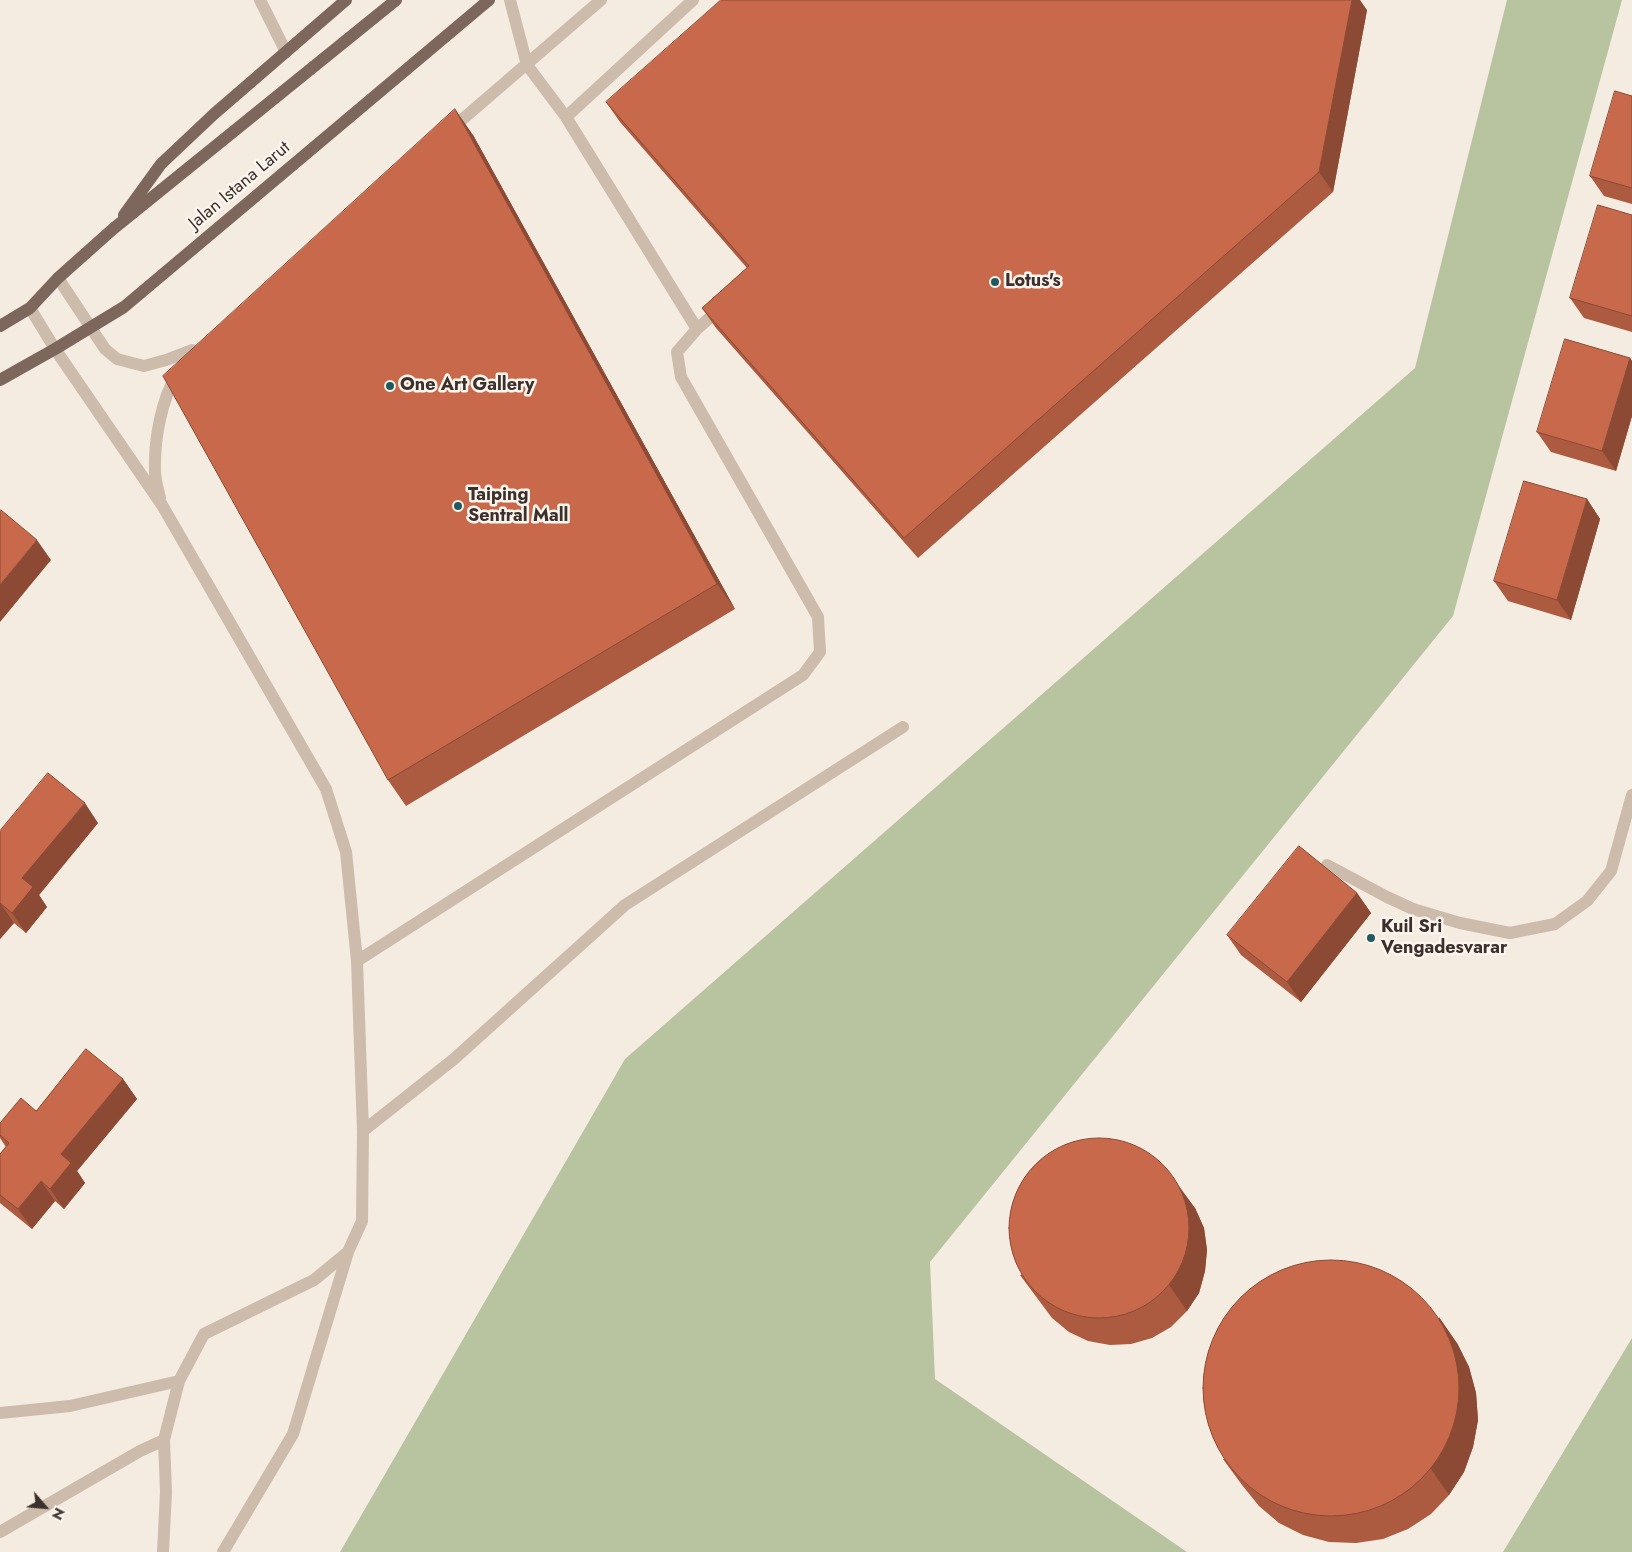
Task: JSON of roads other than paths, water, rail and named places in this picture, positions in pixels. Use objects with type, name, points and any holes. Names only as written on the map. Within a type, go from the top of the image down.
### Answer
[{"type":"main road","points":[[113,229],[161,164],[214,114],[346,0]]},
{"type":"main road","name":"Jalan Istana Larut","points":[[0,380],[124,308],[489,0]]},
{"type":"main road","points":[[0,326],[30,308],[58,278],[113,229],[392,4]]},
{"type":"street","points":[[260,0],[286,52]]},
{"type":"street","points":[[510,0],[527,65],[566,117],[698,329]]},
{"type":"street","points":[[443,136],[601,0]]},
{"type":"street","points":[[566,117],[693,0]]},
{"type":"street","points":[[58,278],[105,349],[117,359],[144,366],[166,360],[196,347],[174,378],[162,411],[157,437],[155,472],[162,505]]},
{"type":"street","points":[[357,961],[802,675],[820,652],[818,617],[681,377],[678,352],[698,329],[734,297]]},
{"type":"street","points":[[30,308],[55,349],[162,505],[326,789],[346,852],[357,961],[363,1131],[362,1221],[348,1252],[293,1434],[223,1552]]},
{"type":"street","points":[[363,1131],[454,1059],[625,905],[903,726]]},
{"type":"street","points":[[1326,864],[1413,909],[1460,923],[1510,934],[1555,924],[1587,901],[1611,870],[1632,795]]},
{"type":"street","points":[[163,1552],[166,1492],[164,1440],[179,1382],[204,1334],[314,1280],[348,1252]]},
{"type":"street","points":[[0,1413],[70,1406],[179,1382]]},
{"type":"street","points":[[0,1532],[140,1451],[164,1440]]},
{"type":"place","name":"Lotus's","points":[[995,282]]},
{"type":"place","name":"One Art Gallery","points":[[390,386]]},
{"type":"place","name":"Taiping Sentral Mall","points":[[458,506]]},
{"type":"place","name":"Kuil Sri Vengadesvarar","points":[[1371,938]]}]
